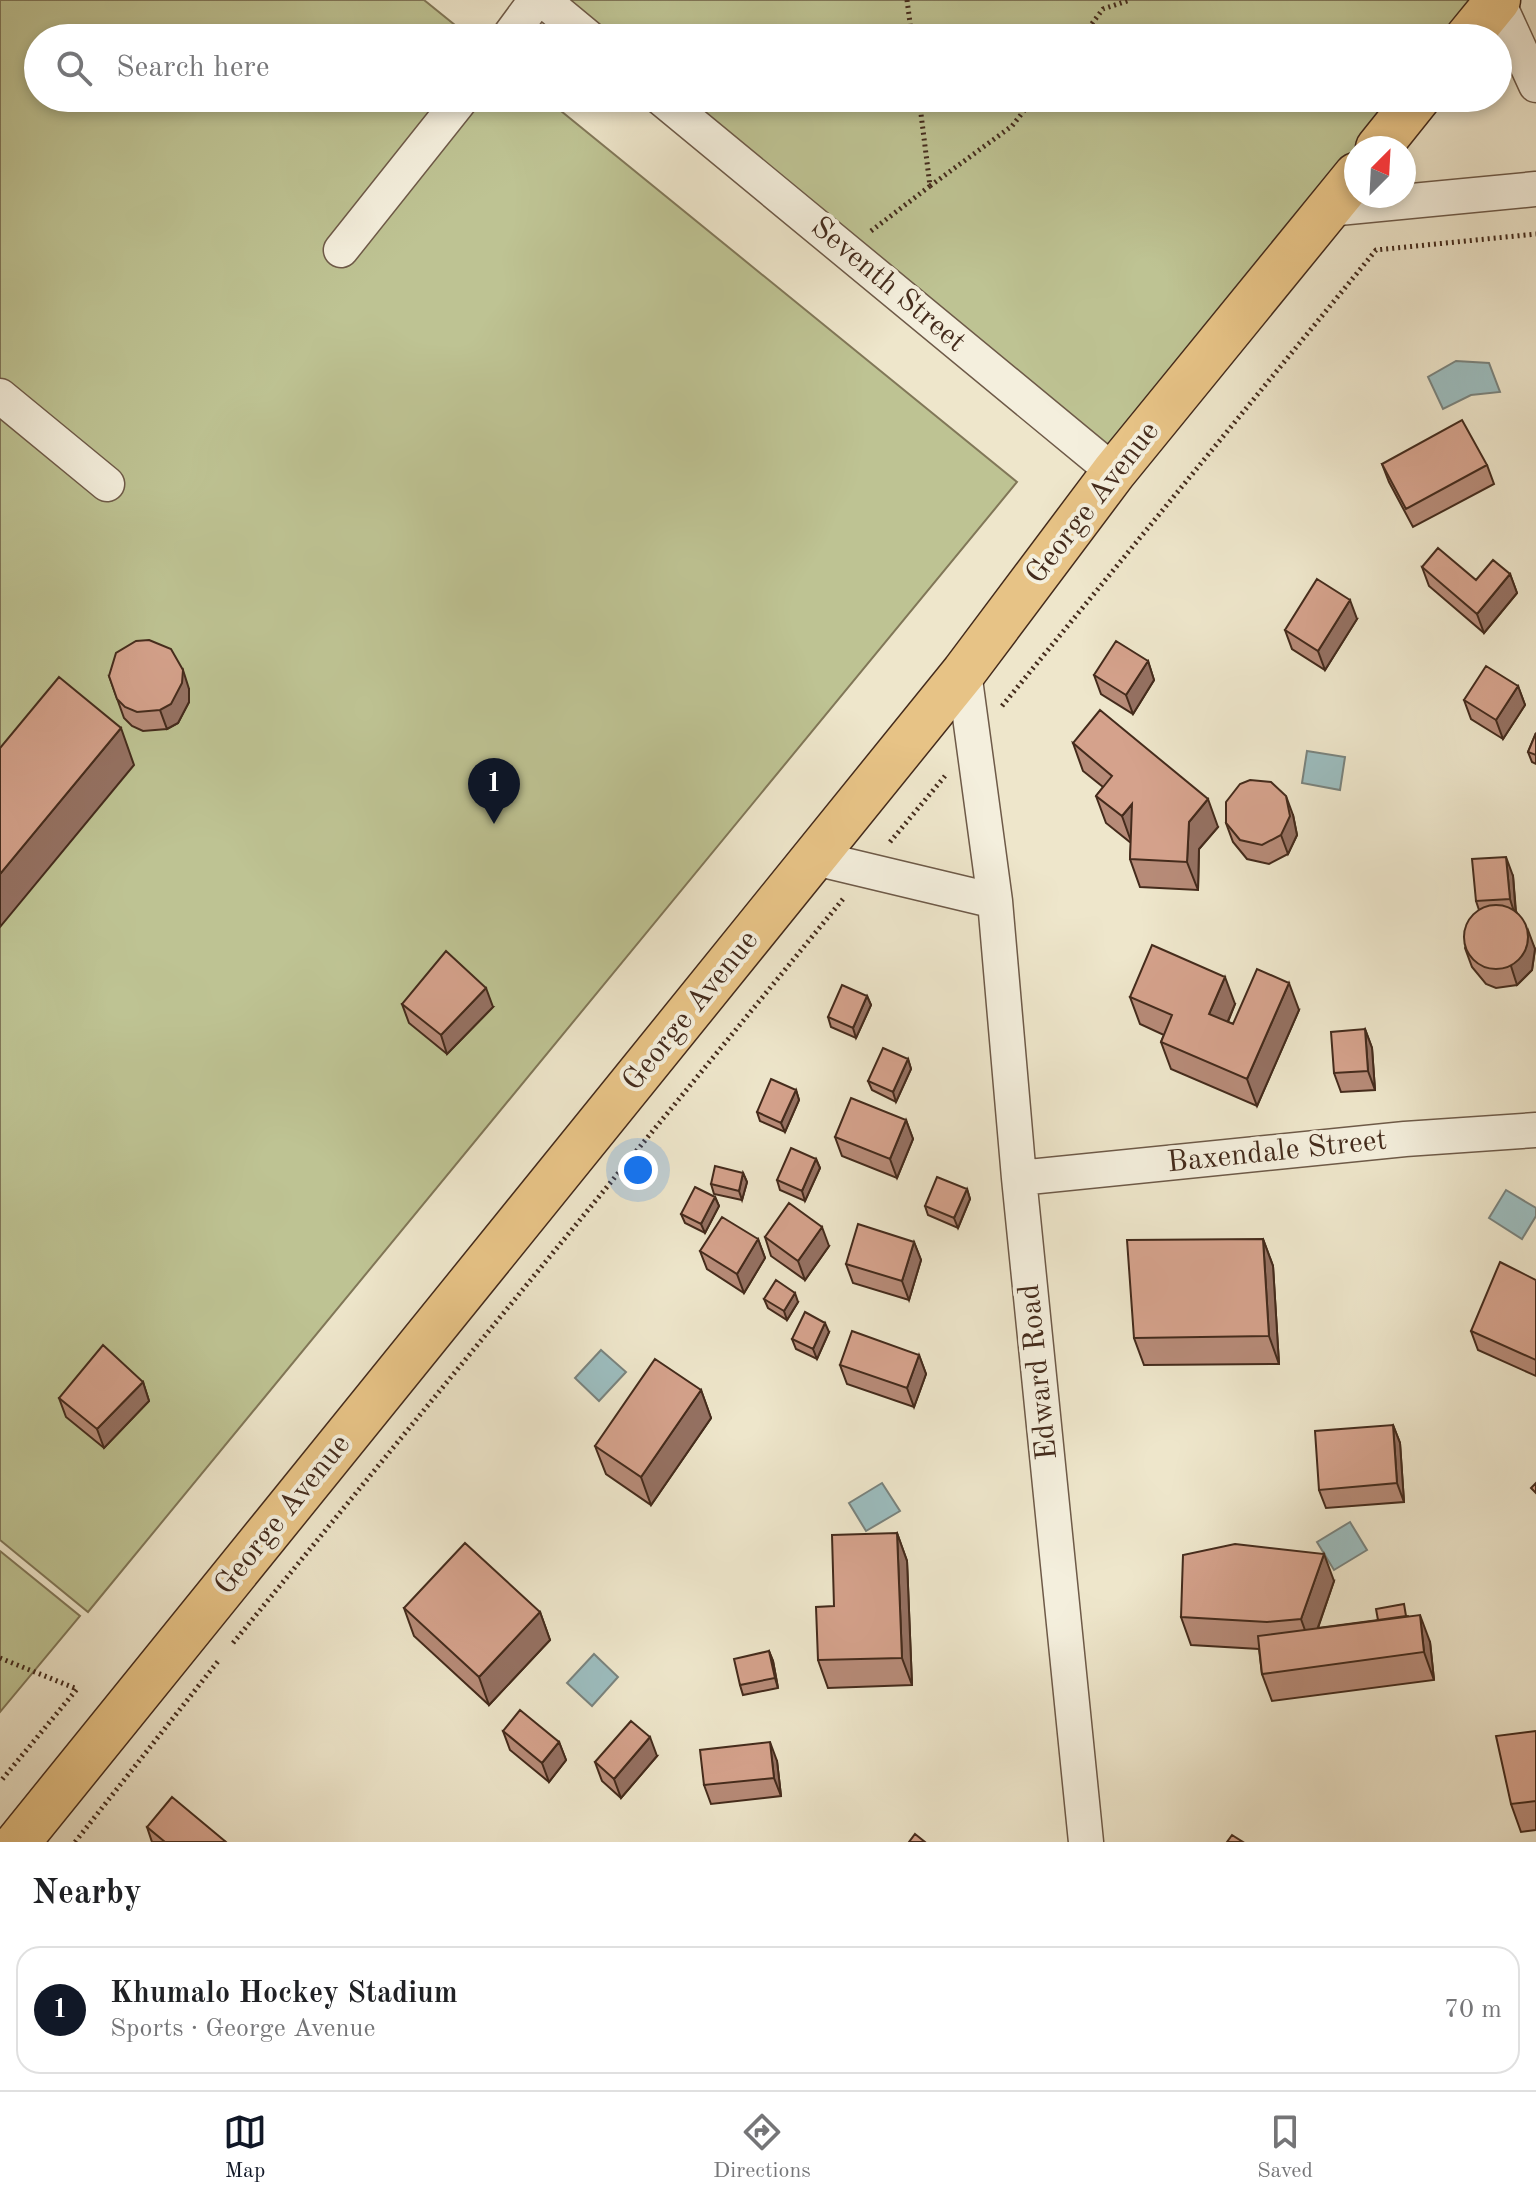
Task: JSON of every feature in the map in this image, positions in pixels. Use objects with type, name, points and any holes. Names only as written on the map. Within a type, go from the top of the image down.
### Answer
[{"type":"main road","points":[[1478,24],[1498,0]]},
{"type":"main road","points":[[1388,136],[1407,112]]},
{"type":"main road","name":"George Avenue","points":[[18,1842],[815,858],[964,672],[1114,472],[1344,190]]},
{"type":"street","points":[[518,24],[536,0]]},
{"type":"street","points":[[543,0],[572,24]]},
{"type":"street","points":[[1498,0],[1509,24]]},
{"type":"street","points":[[1512,31],[1536,85]]},
{"type":"street","points":[[341,250],[451,112]]},
{"type":"street","name":"Seventh Street","points":[[678,112],[1114,472]]},
{"type":"street","points":[[1328,209],[1536,189]]},
{"type":"street","points":[[0,396],[107,484]]},
{"type":"street","name":"Edward Road","points":[[964,672],[995,901],[1019,1178],[1086,1842]]},
{"type":"street","points":[[815,858],[995,901]]},
{"type":"street","name":"Baxendale Street","points":[[1019,1178],[1389,1141],[1536,1130]]},
{"type":"path","points":[[907,0],[910,24]]},
{"type":"path","points":[[1092,24],[1103,9],[1130,0]]},
{"type":"path","points":[[921,112],[930,186]]},
{"type":"path","points":[[845,250],[1012,126],[1023,112]]},
{"type":"path","points":[[75,1842],[244,1630],[1376,250],[1536,234]]},
{"type":"path","points":[[0,1658],[77,1689],[0,1782]]},
{"type":"green space","points":[[0,0],[424,0],[454,24],[24,24],[24,112],[562,112],[1017,482],[88,1612],[0,1540]]},
{"type":"green space","points":[[537,0],[1483,0],[1464,24],[566,24]]},
{"type":"green space","points":[[674,112],[1395,112],[1376,136],[1344,136],[1344,177],[1114,472]]},
{"type":"green space","points":[[0,1551],[80,1616],[0,1712]]},
{"type":"water","points":[[1456,361],[1489,363],[1500,392],[1471,395],[1443,409],[1428,377]]},
{"type":"water","points":[[1307,751],[1345,757],[1340,790],[1302,783]]},
{"type":"water","points":[[1506,1190],[1536,1208],[1536,1216],[1522,1239],[1489,1218]]},
{"type":"water","points":[[601,1350],[626,1372],[599,1401],[575,1378]]},
{"type":"water","points":[[882,1483],[900,1511],[866,1531],[849,1503]]},
{"type":"water","points":[[1350,1522],[1367,1550],[1334,1570],[1317,1542]]},
{"type":"water","points":[[594,1654],[618,1677],[592,1706],[567,1683]]},
{"type":"building","points":[[1462,420],[1487,465],[1406,509],[1382,464]]},
{"type":"building","points":[[1438,548],[1476,580],[1493,560],[1510,574],[1477,614],[1422,567]]},
{"type":"building","points":[[1317,579],[1350,600],[1318,651],[1285,630]]},
{"type":"building","points":[[149,640],[171,649],[183,670],[182,683],[171,704],[160,710],[137,712],[117,699],[109,676],[116,653],[136,641]]},
{"type":"building","points":[[1116,641],[1148,661],[1126,695],[1094,675]]},
{"type":"building","points":[[1486,666],[1518,686],[1496,720],[1464,700]]},
{"type":"building","points":[[59,677],[121,728],[0,874],[0,748]]},
{"type":"building","points":[[1100,710],[1208,799],[1189,822],[1187,862],[1130,859],[1132,804],[1122,816],[1096,796],[1112,776],[1073,743]]},
{"type":"building","points":[[1536,733],[1536,755],[1528,752]]},
{"type":"building","points":[[1250,780],[1271,782],[1286,796],[1290,816],[1281,835],[1262,845],[1240,840],[1226,823],[1226,802],[1240,784]]},
{"type":"building","points":[[1506,857],[1510,899],[1476,901],[1472,859]]},
{"type":"building","points":[[1496,905],[1508,907],[1519,914],[1526,925],[1526,949],[1519,960],[1508,967],[1496,969],[1484,967],[1473,960],[1466,949],[1464,937],[1466,925],[1473,914],[1484,907]]},
{"type":"building","points":[[1152,945],[1225,977],[1209,1014],[1233,1024],[1257,969],[1289,983],[1247,1079],[1161,1042],[1172,1015],[1130,997]]},
{"type":"building","points":[[446,951],[486,988],[441,1035],[402,1004]]},
{"type":"building","points":[[842,985],[867,996],[853,1028],[828,1017]]},
{"type":"building","points":[[1365,1029],[1368,1071],[1334,1073],[1331,1032]]},
{"type":"building","points":[[883,1048],[908,1059],[893,1092],[868,1081]]},
{"type":"building","points":[[771,1079],[796,1090],[781,1123],[757,1112]]},
{"type":"building","points":[[851,1098],[906,1120],[890,1159],[835,1137]]},
{"type":"building","points":[[791,1148],[816,1159],[802,1191],[777,1180]]},
{"type":"building","points":[[715,1166],[743,1173],[739,1191],[711,1184]]},
{"type":"building","points":[[937,1177],[967,1189],[954,1218],[925,1206]]},
{"type":"building","points":[[695,1187],[715,1197],[701,1224],[681,1214]]},
{"type":"building","points":[[789,1203],[822,1227],[798,1261],[765,1237]]},
{"type":"building","points":[[722,1217],[758,1239],[737,1274],[700,1251]]},
{"type":"building","points":[[858,1224],[914,1242],[902,1281],[846,1264]]},
{"type":"building","points":[[1263,1239],[1269,1336],[1134,1338],[1127,1240]]},
{"type":"building","points":[[1500,1262],[1536,1280],[1536,1360],[1471,1331]]},
{"type":"building","points":[[776,1280],[795,1293],[784,1311],[764,1299]]},
{"type":"building","points":[[805,1312],[825,1323],[813,1349],[792,1339]]},
{"type":"building","points":[[852,1331],[919,1355],[907,1388],[840,1365]]},
{"type":"building","points":[[103,1345],[143,1382],[97,1429],[59,1398]]},
{"type":"building","points":[[655,1359],[701,1390],[641,1477],[595,1446]]},
{"type":"building","points":[[1393,1425],[1397,1483],[1319,1490],[1315,1431]]},
{"type":"building","points":[[897,1533],[902,1658],[818,1660],[816,1607],[834,1606],[832,1535]]},
{"type":"building","points":[[465,1543],[540,1612],[479,1677],[404,1608]]},
{"type":"building","points":[[1235,1544],[1324,1554],[1301,1619],[1267,1622],[1181,1617],[1183,1555]]},
{"type":"building","points":[[1404,1604],[1406,1616],[1378,1620],[1376,1609]]},
{"type":"building","points":[[1420,1615],[1424,1652],[1262,1674],[1258,1636]]},
{"type":"building","points":[[769,1651],[775,1678],[740,1685],[734,1659]]},
{"type":"building","points":[[520,1710],[559,1742],[542,1763],[503,1731]]},
{"type":"building","points":[[631,1721],[650,1737],[614,1779],[595,1762]]},
{"type":"building","points":[[1536,1731],[1536,1801],[1511,1804],[1496,1736]]},
{"type":"building","points":[[770,1742],[774,1778],[704,1785],[700,1750]]},
{"type":"building","points":[[172,1797],[226,1842],[165,1842],[147,1827]]},
{"type":"building","points":[[915,1834],[925,1842],[909,1842]]},
{"type":"building","points":[[1232,1835],[1243,1842],[1227,1842]]},
{"type":"place","name":"Khumalo Hockey Stadium","points":[[494,824]]}]
